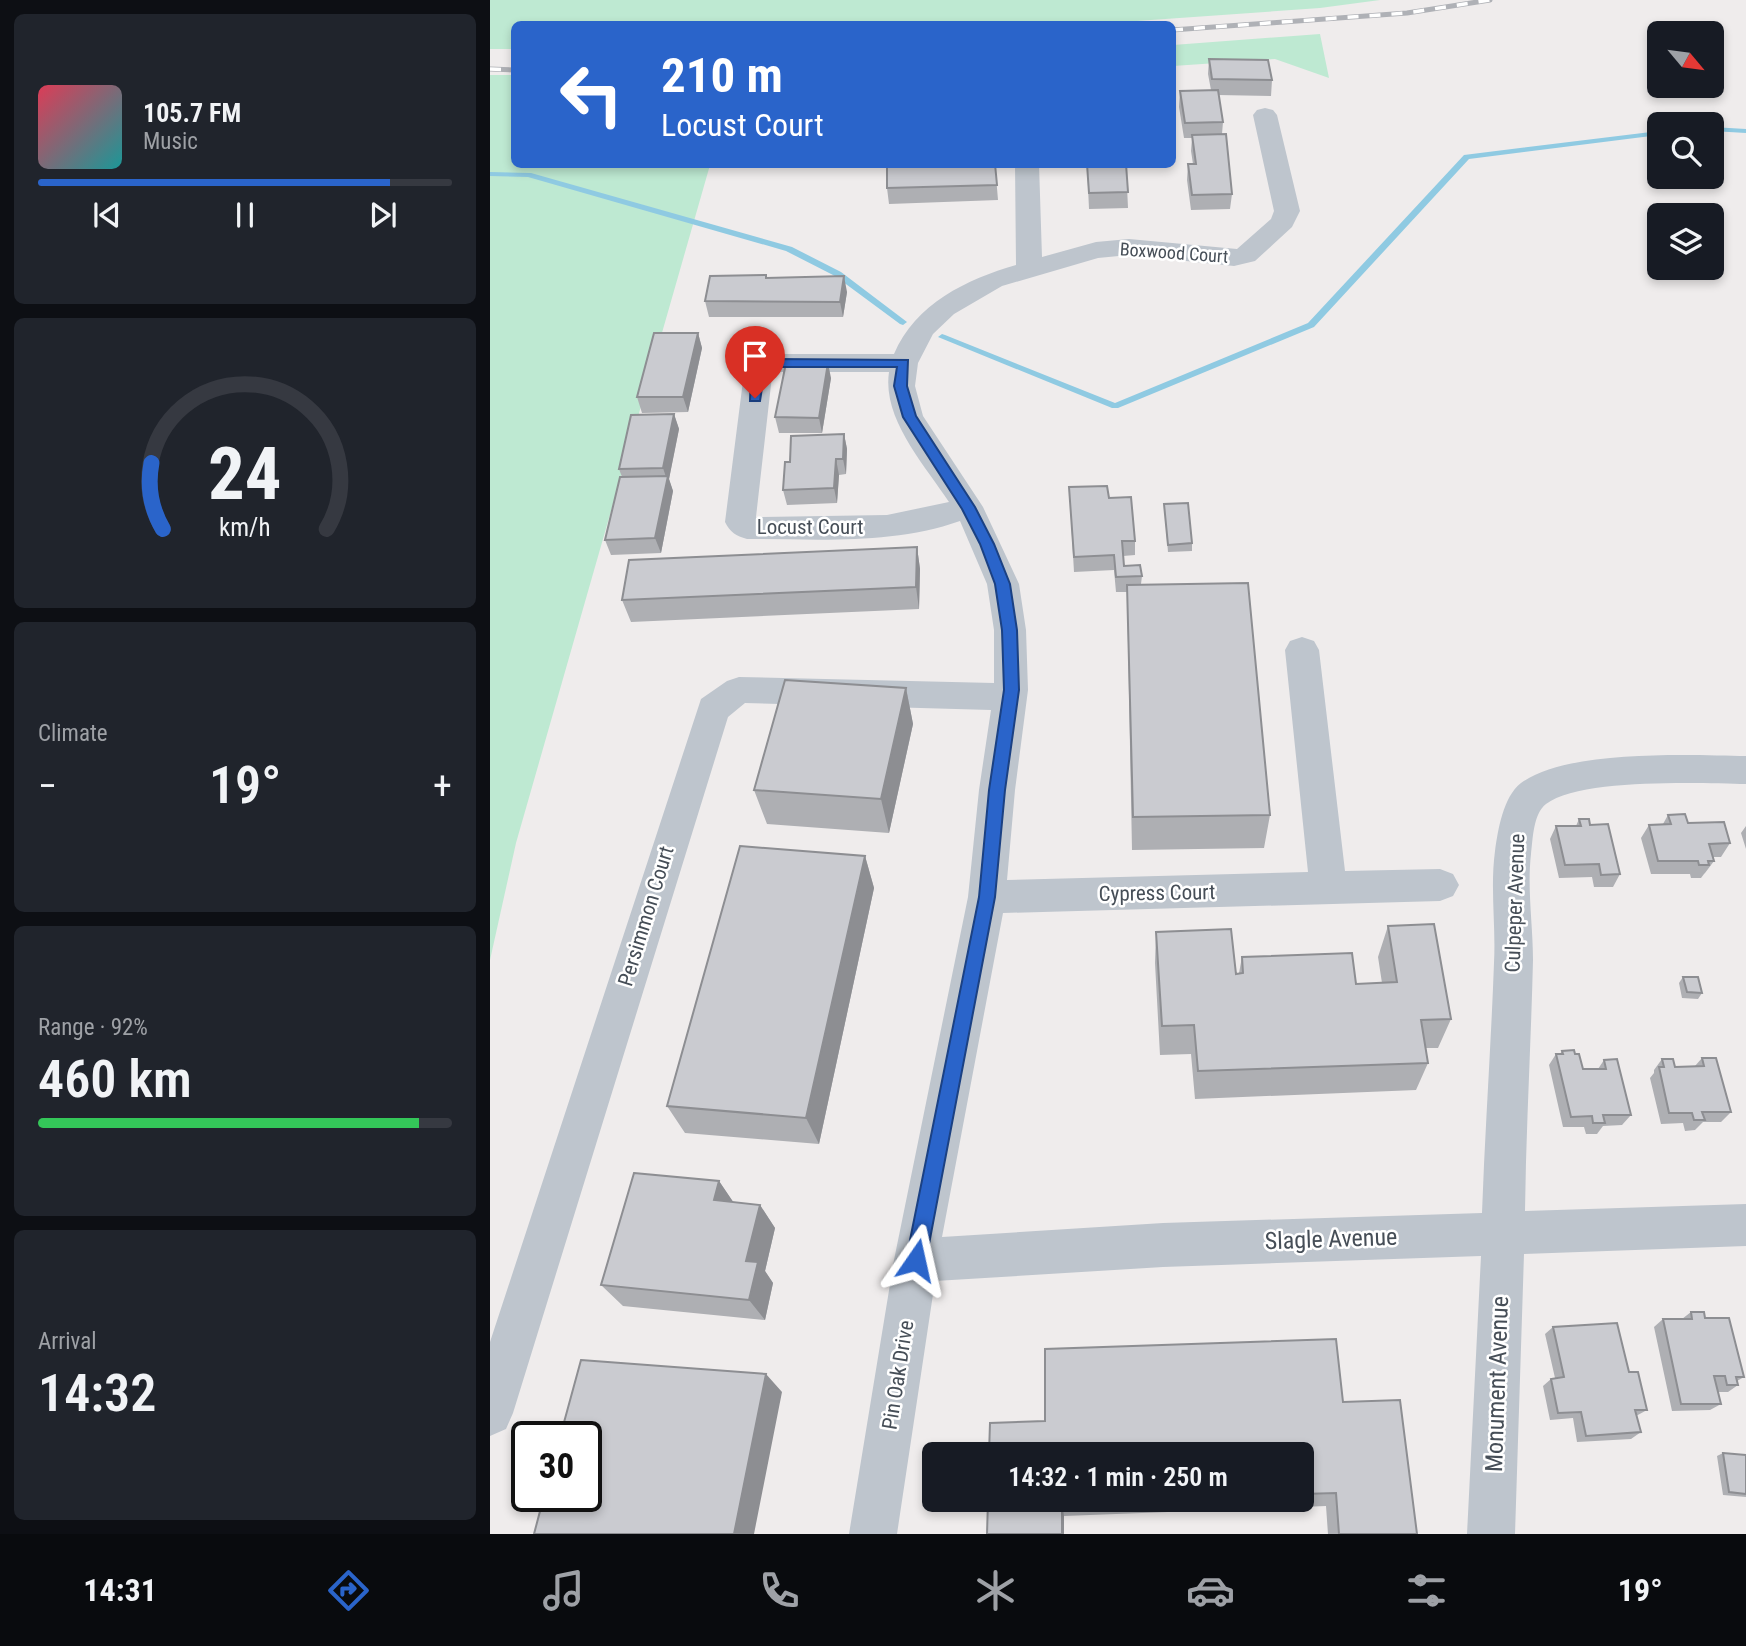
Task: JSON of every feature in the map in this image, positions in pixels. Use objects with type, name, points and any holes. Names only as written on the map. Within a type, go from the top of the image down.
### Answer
[{"type":"street","name":"Boxwood Court","points":[[1029,269],[1096,250],[1129,247],[1223,258],[1246,255],[1283,222],[1287,211],[1265,115]]},
{"type":"street","points":[[1027,168],[1029,269]]},
{"type":"street","name":"Pin Oak Drive","points":[[873,1534],[916,1260],[987,897],[997,790],[1010,697],[1010,630],[1003,584],[968,507],[909,417],[901,386],[904,363],[911,346],[923,328],[944,308],[981,286],[1029,269]]},
{"type":"street","name":"Locust Court","points":[[904,363],[775,363],[758,373],[740,522],[747,528],[915,524],[968,507]]},
{"type":"street","points":[[1303,650],[1328,888]]},
{"type":"street","name":"Persimmon Court","points":[[490,1413],[713,709],[739,690],[1010,697]]},
{"type":"street","name":"Culpeper Avenue","points":[[1503,1233],[1505,1095],[1513,965],[1513,856],[1520,812],[1533,794],[1553,782],[1573,777],[1746,770]]},
{"type":"street","name":"Cypress Court","points":[[987,897],[1440,885]]},
{"type":"street","name":"Slagle Avenue","points":[[916,1260],[1163,1245],[1746,1225]]},
{"type":"street","name":"Monument Avenue","points":[[1491,1534],[1503,1233]]},
{"type":"green space","points":[[490,0],[1380,0],[1320,8],[1136,21],[511,21],[511,49],[490,49]]},
{"type":"green space","points":[[1320,34],[1329,78],[1275,59],[1176,66],[1176,45]]},
{"type":"green space","points":[[490,75],[511,75],[511,168],[709,168],[516,843],[490,960]]},
{"type":"building","points":[[1209,59],[1268,60],[1272,80],[1212,79]]},
{"type":"building","points":[[1218,90],[1223,122],[1185,123],[1180,91]]},
{"type":"building","points":[[1226,134],[1232,194],[1192,195],[1188,164],[1196,164],[1192,135]]},
{"type":"building","points":[[887,168],[995,168],[997,185],[887,188]]},
{"type":"building","points":[[1087,168],[1126,168],[1128,192],[1089,193]]},
{"type":"building","points":[[766,275],[766,278],[844,276],[840,302],[705,301],[710,276]]},
{"type":"building","points":[[654,333],[698,333],[683,397],[637,397]]},
{"type":"building","points":[[786,363],[828,363],[819,418],[775,417]]},
{"type":"building","points":[[674,414],[663,468],[619,469],[631,415]]},
{"type":"building","points":[[844,434],[843,459],[836,459],[834,488],[783,490],[785,462],[790,462],[791,436]]},
{"type":"building","points":[[668,476],[655,538],[605,540],[620,477]]},
{"type":"building","points":[[1107,486],[1109,498],[1131,497],[1135,541],[1122,541],[1124,566],[1140,565],[1142,576],[1116,577],[1114,555],[1074,557],[1069,487]]},
{"type":"building","points":[[1188,503],[1192,543],[1168,545],[1164,504]]},
{"type":"building","points":[[917,547],[916,587],[622,600],[629,560]]},
{"type":"building","points":[[1248,583],[1270,815],[1133,817],[1127,585]]},
{"type":"building","points":[[785,680],[906,688],[881,799],[754,790]]},
{"type":"building","points":[[1685,814],[1688,823],[1724,822],[1730,843],[1709,844],[1714,861],[1708,861],[1709,865],[1699,865],[1698,861],[1658,861],[1649,825],[1671,824],[1668,815]]},
{"type":"building","points":[[1579,819],[1589,819],[1590,825],[1608,824],[1620,874],[1601,875],[1599,864],[1565,865],[1556,826],[1581,826]]},
{"type":"building","points":[[740,846],[865,856],[806,1118],[667,1106]]},
{"type":"building","points":[[1434,924],[1451,1019],[1421,1020],[1428,1063],[1198,1071],[1194,1025],[1162,1026],[1156,932],[1231,929],[1236,974],[1243,973],[1242,957],[1352,953],[1356,984],[1397,982],[1388,926]]},
{"type":"building","points":[[1683,977],[1698,977],[1702,993],[1687,992]]},
{"type":"building","points":[[1574,1050],[1575,1054],[1579,1054],[1583,1069],[1606,1069],[1604,1060],[1617,1059],[1631,1115],[1603,1115],[1605,1123],[1593,1123],[1592,1116],[1571,1117],[1556,1054]]},
{"type":"building","points":[[1702,1058],[1716,1058],[1731,1112],[1702,1112],[1705,1120],[1694,1120],[1692,1113],[1669,1113],[1659,1067],[1664,1067],[1662,1059],[1673,1059],[1675,1067],[1704,1066]]},
{"type":"building","points":[[634,1173],[719,1181],[714,1200],[760,1205],[746,1261],[758,1262],[749,1300],[601,1285]]},
{"type":"building","points":[[1691,1312],[1704,1312],[1705,1318],[1729,1318],[1744,1377],[1736,1377],[1738,1385],[1727,1385],[1725,1376],[1714,1376],[1721,1404],[1681,1404],[1663,1319],[1692,1319]]},
{"type":"building","points":[[1617,1323],[1629,1372],[1638,1372],[1647,1410],[1635,1410],[1641,1432],[1586,1436],[1581,1412],[1558,1413],[1551,1379],[1564,1377],[1553,1327]]},
{"type":"building","points":[[1336,1339],[1343,1402],[1400,1400],[1417,1534],[1339,1534],[1336,1493],[1314,1494],[1314,1442],[989,1442],[990,1423],[1045,1421],[1045,1349]]},
{"type":"building","points":[[581,1360],[766,1374],[734,1534],[534,1534],[540,1512],[602,1512],[602,1421],[564,1421]]},
{"type":"building","points":[[1723,1453],[1746,1455],[1746,1494],[1729,1492]]},
{"type":"building","points":[[988,1512],[1062,1512],[1062,1534],[987,1534]]},
{"type":"waterway","points":[[1724,130],[1746,131]]},
{"type":"waterway","points":[[942,337],[1115,406],[1311,325],[1467,157],[1647,134]]},
{"type":"waterway","points":[[490,174],[528,175],[789,249],[838,274],[903,322]]},
{"type":"railway","points":[[1176,30],[1407,13],[1490,0]]},
{"type":"railway","points":[[490,69],[511,70]]},
{"type":"route","points":[[755,398],[758,373],[775,363],[904,363],[901,386],[909,417],[968,507],[1003,584],[1010,630],[1011,690],[1008,728],[997,790],[987,897],[916,1260]]}]
